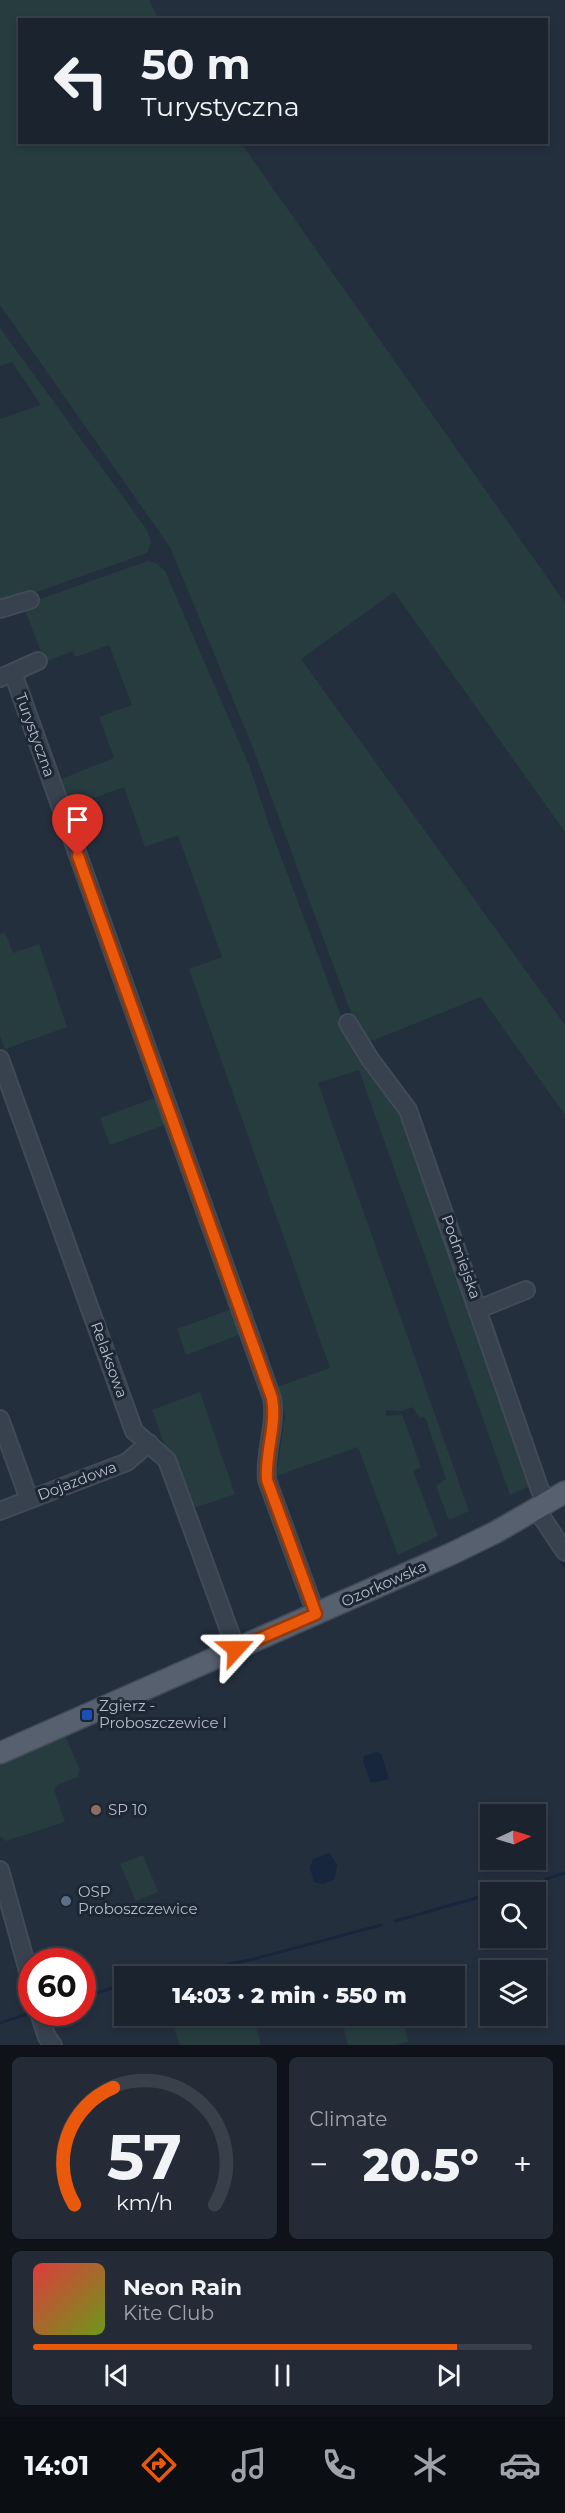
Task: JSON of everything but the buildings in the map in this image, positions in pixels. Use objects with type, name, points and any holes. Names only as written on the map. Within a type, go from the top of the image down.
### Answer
[{"type":"main road","name":"Ozorkowska","points":[[0,1753],[460,1550],[550,1502]]},
{"type":"street","points":[[0,609],[30,600]]},
{"type":"street","points":[[7,676],[38,661]]},
{"type":"street","name":"Turystyczna","points":[[7,676],[272,1398],[275,1415],[266,1465],[267,1480],[316,1614]]},
{"type":"street","name":"Podmiejska","points":[[348,1023],[370,1059],[408,1110],[540,1490],[550,1502],[565,1552]]},
{"type":"street","name":"Relaksowa","points":[[0,1059],[134,1431],[167,1460],[236,1649]]},
{"type":"street","points":[[479,1309],[526,1290]]},
{"type":"street","points":[[0,1419],[29,1499]]},
{"type":"street","name":"Dojazdowa","points":[[0,1511],[127,1462],[149,1443]]},
{"type":"street","points":[[0,1870],[22,1948]]},
{"type":"street","points":[[43,2026],[48,2042]]},
{"type":"green space","points":[[0,0],[149,0],[158,18],[18,18],[18,144],[242,144],[565,603],[565,832],[394,592],[301,659],[565,1025],[565,1115],[481,997],[369,1042],[354,1021],[253,748],[170,547],[0,305]]},
{"type":"green space","points":[[0,328],[147,530],[151,542],[147,553],[0,605],[0,419],[41,405],[12,362],[0,366]]},
{"type":"green space","points":[[148,561],[156,563],[165,571],[249,765],[269,825],[344,1024],[403,1114],[531,1486],[510,1495],[359,1070],[318,1083],[469,1511],[449,1520],[436,1486],[446,1479],[425,1417],[420,1418],[412,1407],[402,1411],[386,1410],[386,1416],[402,1414],[421,1467],[413,1471],[438,1536],[398,1555],[358,1447],[276,1476],[285,1416],[277,1387],[330,1368],[189,969],[222,957],[178,835],[145,847],[124,787],[69,807],[59,780],[114,758],[99,717],[132,705],[109,645],[76,657],[73,651],[45,662],[23,605]]},
{"type":"green space","points":[[5,932],[13,953],[39,944],[67,1027],[5,1049],[0,1036],[0,934]]},
{"type":"green space","points":[[157,1097],[167,1124],[110,1145],[100,1118]]},
{"type":"green space","points":[[232,1309],[241,1334],[186,1355],[177,1329]]},
{"type":"green space","points":[[200,1392],[235,1494],[188,1510],[152,1410]]},
{"type":"green space","points":[[65,1736],[80,1770],[77,1777],[57,1785],[54,1790],[65,1822],[6,1841],[0,1836],[0,1765]]},
{"type":"green space","points":[[143,1855],[158,1892],[136,1901],[120,1864]]},
{"type":"green space","points":[[174,2026],[256,2026],[261,2045],[180,2045]]},
{"type":"green space","points":[[343,2026],[404,2026],[408,2042],[396,2045],[348,2045]]},
{"type":"water","points":[[376,1752],[381,1753],[389,1779],[371,1783],[363,1761],[364,1756]]},
{"type":"water","points":[[329,1853],[337,1864],[335,1879],[323,1884],[314,1882],[310,1868],[313,1859]]},
{"type":"waterway","points":[[537,1526],[553,1549]]},
{"type":"waterway","points":[[557,1555],[565,1566]]},
{"type":"waterway","points":[[546,1879],[565,1873]]},
{"type":"waterway","points":[[395,1921],[480,1897]]},
{"type":"waterway","points":[[220,1966],[381,1925]]},
{"type":"waterway","points":[[96,1993],[114,1988]]},
{"type":"waterway","points":[[0,2023],[18,2017]]},
{"type":"place","name":"Zgierz - Proboszczewice I","points":[[87,1715]]},
{"type":"place","name":"SP 10","points":[[96,1810]]},
{"type":"place","name":"OSP Proboszczewice","points":[[66,1901]]},
{"type":"route","points":[[78,856],[272,1398],[275,1415],[266,1465],[267,1480],[316,1614],[236,1649]]}]
